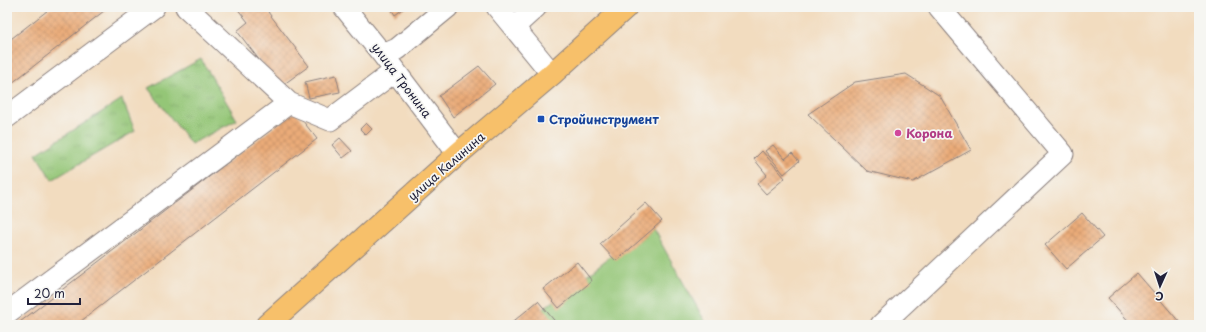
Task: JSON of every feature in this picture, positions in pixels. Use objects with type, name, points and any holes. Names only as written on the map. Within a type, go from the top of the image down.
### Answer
[{"type":"main road","name":"улица Калинина","points":[[267,325],[458,154],[552,74],[626,7]]},
{"type":"street","points":[[7,116],[154,7]]},
{"type":"street","points":[[186,7],[289,102],[330,120],[389,63],[397,49],[448,7]]},
{"type":"street","name":"улица Тронина","points":[[344,7],[389,63],[458,154]]},
{"type":"street","points":[[497,7],[552,74]]},
{"type":"street","points":[[514,27],[536,7]]},
{"type":"street","points":[[881,325],[1063,154],[941,8]]},
{"type":"street","points":[[7,313],[289,102]]},
{"type":"green space","points":[[201,59],[237,120],[191,144],[148,88]]},
{"type":"green space","points":[[122,99],[135,131],[52,180],[36,154]]},
{"type":"green space","points":[[651,225],[707,325],[522,325]]},
{"type":"building","points":[[52,7],[109,7],[7,87],[7,42]]},
{"type":"building","points":[[236,7],[275,7],[268,12],[309,66],[280,87],[237,31],[248,22]]},
{"type":"building","points":[[390,7],[406,7],[395,15]]},
{"type":"building","points":[[479,66],[495,84],[453,117],[439,96]]},
{"type":"building","points":[[906,74],[940,96],[971,150],[913,182],[867,171],[808,114],[855,82]]},
{"type":"building","points":[[336,75],[340,92],[309,98],[305,82]]},
{"type":"building","points":[[295,111],[317,139],[76,325],[16,325]]},
{"type":"building","points":[[366,123],[372,129],[366,135],[360,129]]},
{"type":"building","points":[[340,138],[352,151],[343,158],[332,145]]},
{"type":"building","points":[[773,145],[785,159],[792,153],[799,161],[784,174],[765,151]]},
{"type":"building","points":[[762,151],[785,178],[766,194],[757,184],[767,175],[754,159]]},
{"type":"building","points":[[646,203],[662,221],[616,261],[600,244]]},
{"type":"building","points":[[1082,213],[1103,237],[1066,269],[1045,245]]},
{"type":"building","points":[[577,262],[592,281],[559,308],[543,289]]},
{"type":"building","points":[[1137,273],[1182,325],[1132,325],[1108,298]]},
{"type":"building","points":[[538,301],[558,325],[509,325]]},
{"type":"place","name":"Стройинструмент","points":[[541,119]]},
{"type":"place","name":"Корона","points":[[898,133]]}]
